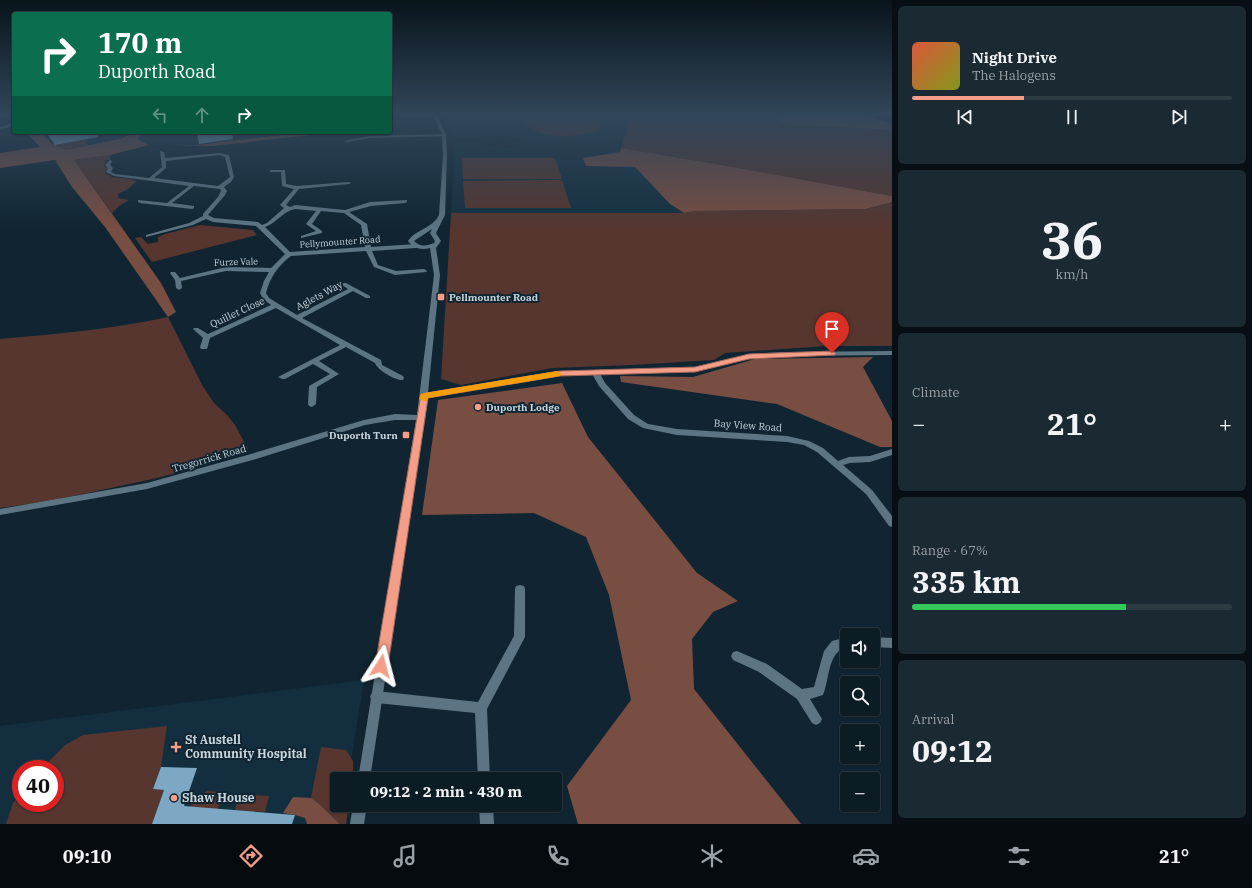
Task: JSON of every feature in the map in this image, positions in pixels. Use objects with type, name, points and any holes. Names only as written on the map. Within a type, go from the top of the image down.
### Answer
[{"type":"street","points":[[150,179],[164,167],[162,152]]},
{"type":"street","points":[[365,772],[424,396],[437,275],[433,248],[436,241],[433,233],[442,214],[445,152]]},
{"type":"street","points":[[110,161],[107,165],[111,168],[108,172],[111,174],[220,187],[232,177],[227,156],[219,154],[164,160]]},
{"type":"street","points":[[272,171],[283,171],[284,185],[297,188],[349,183]]},
{"type":"street","points":[[168,204],[194,184]]},
{"type":"street","points":[[206,217],[205,215],[207,211],[222,196],[223,190],[220,187]]},
{"type":"street","points":[[297,188],[283,205],[289,208],[346,212],[370,204],[405,201]]},
{"type":"street","points":[[140,201],[192,207]]},
{"type":"street","points":[[148,236],[191,224],[206,217],[213,220],[258,224],[261,227],[269,224],[289,208]]},
{"type":"street","points":[[303,237],[320,232],[309,224],[320,209]]},
{"type":"street","points":[[346,212],[364,224],[368,250],[376,266],[395,273],[424,271]]},
{"type":"street","points":[[413,238],[436,224]]},
{"type":"street","name":"Pellymounter Road","points":[[261,227],[289,254],[368,250],[392,247],[428,247],[436,241]]},
{"type":"street","points":[[413,238],[426,235],[436,241]]},
{"type":"street","points":[[413,238],[412,243],[434,257]]},
{"type":"street","name":"Pellymounter Road","points":[[392,247],[413,238]]},
{"type":"street","name":"Aglets Way","points":[[289,254],[280,260],[272,270],[265,284],[263,293],[266,299],[275,306],[378,362],[379,366],[400,378]]},
{"type":"street","name":"Furze Vale","points":[[178,280],[220,270],[272,270]]},
{"type":"street","points":[[173,273],[178,280],[179,288]]},
{"type":"street","name":"Aglets Way","points":[[344,284],[368,297]]},
{"type":"street","name":"Aglets Way","points":[[297,318],[352,289]]},
{"type":"street","name":"Quillet Close","points":[[204,347],[207,337],[275,306]]},
{"type":"street","name":"Quillet Close","points":[[196,329],[207,337]]},
{"type":"street","points":[[282,377],[345,345]]},
{"type":"street","points":[[424,396],[560,373],[695,369],[749,356],[764,355],[892,353]]},
{"type":"street","points":[[312,404],[313,386],[335,374],[313,361]]},
{"type":"street","name":"Bay View Road","points":[[595,372],[602,384],[631,417],[646,426],[677,432],[787,439],[806,443],[820,450],[870,492],[892,523]]},
{"type":"street","name":"Tregorrick Road","points":[[0,512],[147,486],[364,423],[394,417],[421,418]]},
{"type":"street","points":[[837,464],[849,460],[870,459],[892,452]]},
{"type":"street","points":[[484,772],[481,708],[519,637],[520,589]]},
{"type":"street","points":[[880,642],[892,643]]},
{"type":"street","points":[[801,695],[819,691],[828,656],[836,645],[840,644]]},
{"type":"street","points":[[737,656],[763,668],[801,695],[816,719]]},
{"type":"street","points":[[376,697],[481,708]]},
{"type":"street","points":[[357,824],[359,812]]},
{"type":"street","points":[[486,812],[486,824]]},
{"type":"shaded area","points":[[120,152],[74,160],[161,283],[176,312],[168,317],[105,227],[72,187],[55,160],[0,168],[0,153]]},
{"type":"shaded area","points":[[454,152],[618,152],[615,153],[631,162],[670,204],[684,213],[451,213]]},
{"type":"shaded area","points":[[617,152],[647,152],[892,196],[892,202],[866,209],[695,211],[684,213],[670,204],[635,167],[586,166],[583,158]]},
{"type":"shaded area","points":[[647,152],[892,152],[892,196]]},
{"type":"shaded area","points":[[110,155],[110,160],[105,160],[106,162],[104,166],[107,168],[105,173],[112,177],[137,181],[128,189],[118,194],[118,198],[129,200],[119,206],[112,213],[74,160]]},
{"type":"shaded area","points":[[462,158],[555,158],[562,179],[463,179]]},
{"type":"shaded area","points":[[562,180],[571,208],[465,208],[463,181]]},
{"type":"shaded area","points":[[892,202],[892,346],[826,346],[725,353],[714,360],[552,368],[461,385],[441,379],[451,213],[684,213],[695,211],[866,209]]},
{"type":"shaded area","points":[[200,225],[253,230],[257,235],[152,262],[135,238],[141,237],[148,244],[158,242],[158,237],[165,234]]},
{"type":"shaded area","points":[[168,317],[202,385],[214,403],[235,425],[248,449],[201,466],[153,479],[90,493],[0,508],[0,339],[105,328]]},
{"type":"shaded area","points":[[873,357],[863,367],[892,421],[892,447],[880,447],[777,404],[621,382],[620,376],[693,377],[755,359]]},
{"type":"shaded area","points":[[562,383],[588,437],[697,573],[738,601],[713,612],[692,639],[694,689],[801,824],[578,824],[567,786],[631,700],[609,595],[586,537],[534,513],[422,515],[438,400]]},
{"type":"shaded area","name":"St Austell Community Hospital","points":[[364,680],[349,772],[330,772],[330,812],[338,812],[340,824],[0,824],[0,726]]},
{"type":"shaded area","points":[[167,726],[161,767],[153,789],[164,790],[152,824],[6,824],[12,806],[12,812],[64,812],[64,760],[50,760],[65,745],[83,735]]},
{"type":"shaded area","points":[[321,747],[346,750],[353,761],[353,772],[330,772],[330,812],[348,812],[346,824],[340,824],[311,798]]},
{"type":"shaded area","points":[[207,791],[223,792],[218,809],[189,807]]},
{"type":"shaded area","points":[[239,794],[269,796],[265,812],[235,810]]},
{"type":"shaded area","points":[[293,797],[311,798],[340,824],[307,824],[305,818],[283,813]]},
{"type":"building","name":"Shaw House","points":[[161,767],[197,768],[184,806],[295,815],[292,824],[152,824],[164,790],[153,789]]},
{"type":"slow traffic","points":[[424,399],[424,396],[557,374]]},
{"type":"place","name":"Pellmounter Road","points":[[441,297]]},
{"type":"place","name":"Duporth Lodge","points":[[478,407]]},
{"type":"place","name":"Duporth Turn","points":[[406,435]]},
{"type":"place","name":"St Austell Community Hospital","points":[[176,747]]},
{"type":"place","name":"Shaw House","points":[[174,798]]},
{"type":"route","points":[[381,666],[424,396],[560,373],[695,369],[749,356],[832,353]]}]
